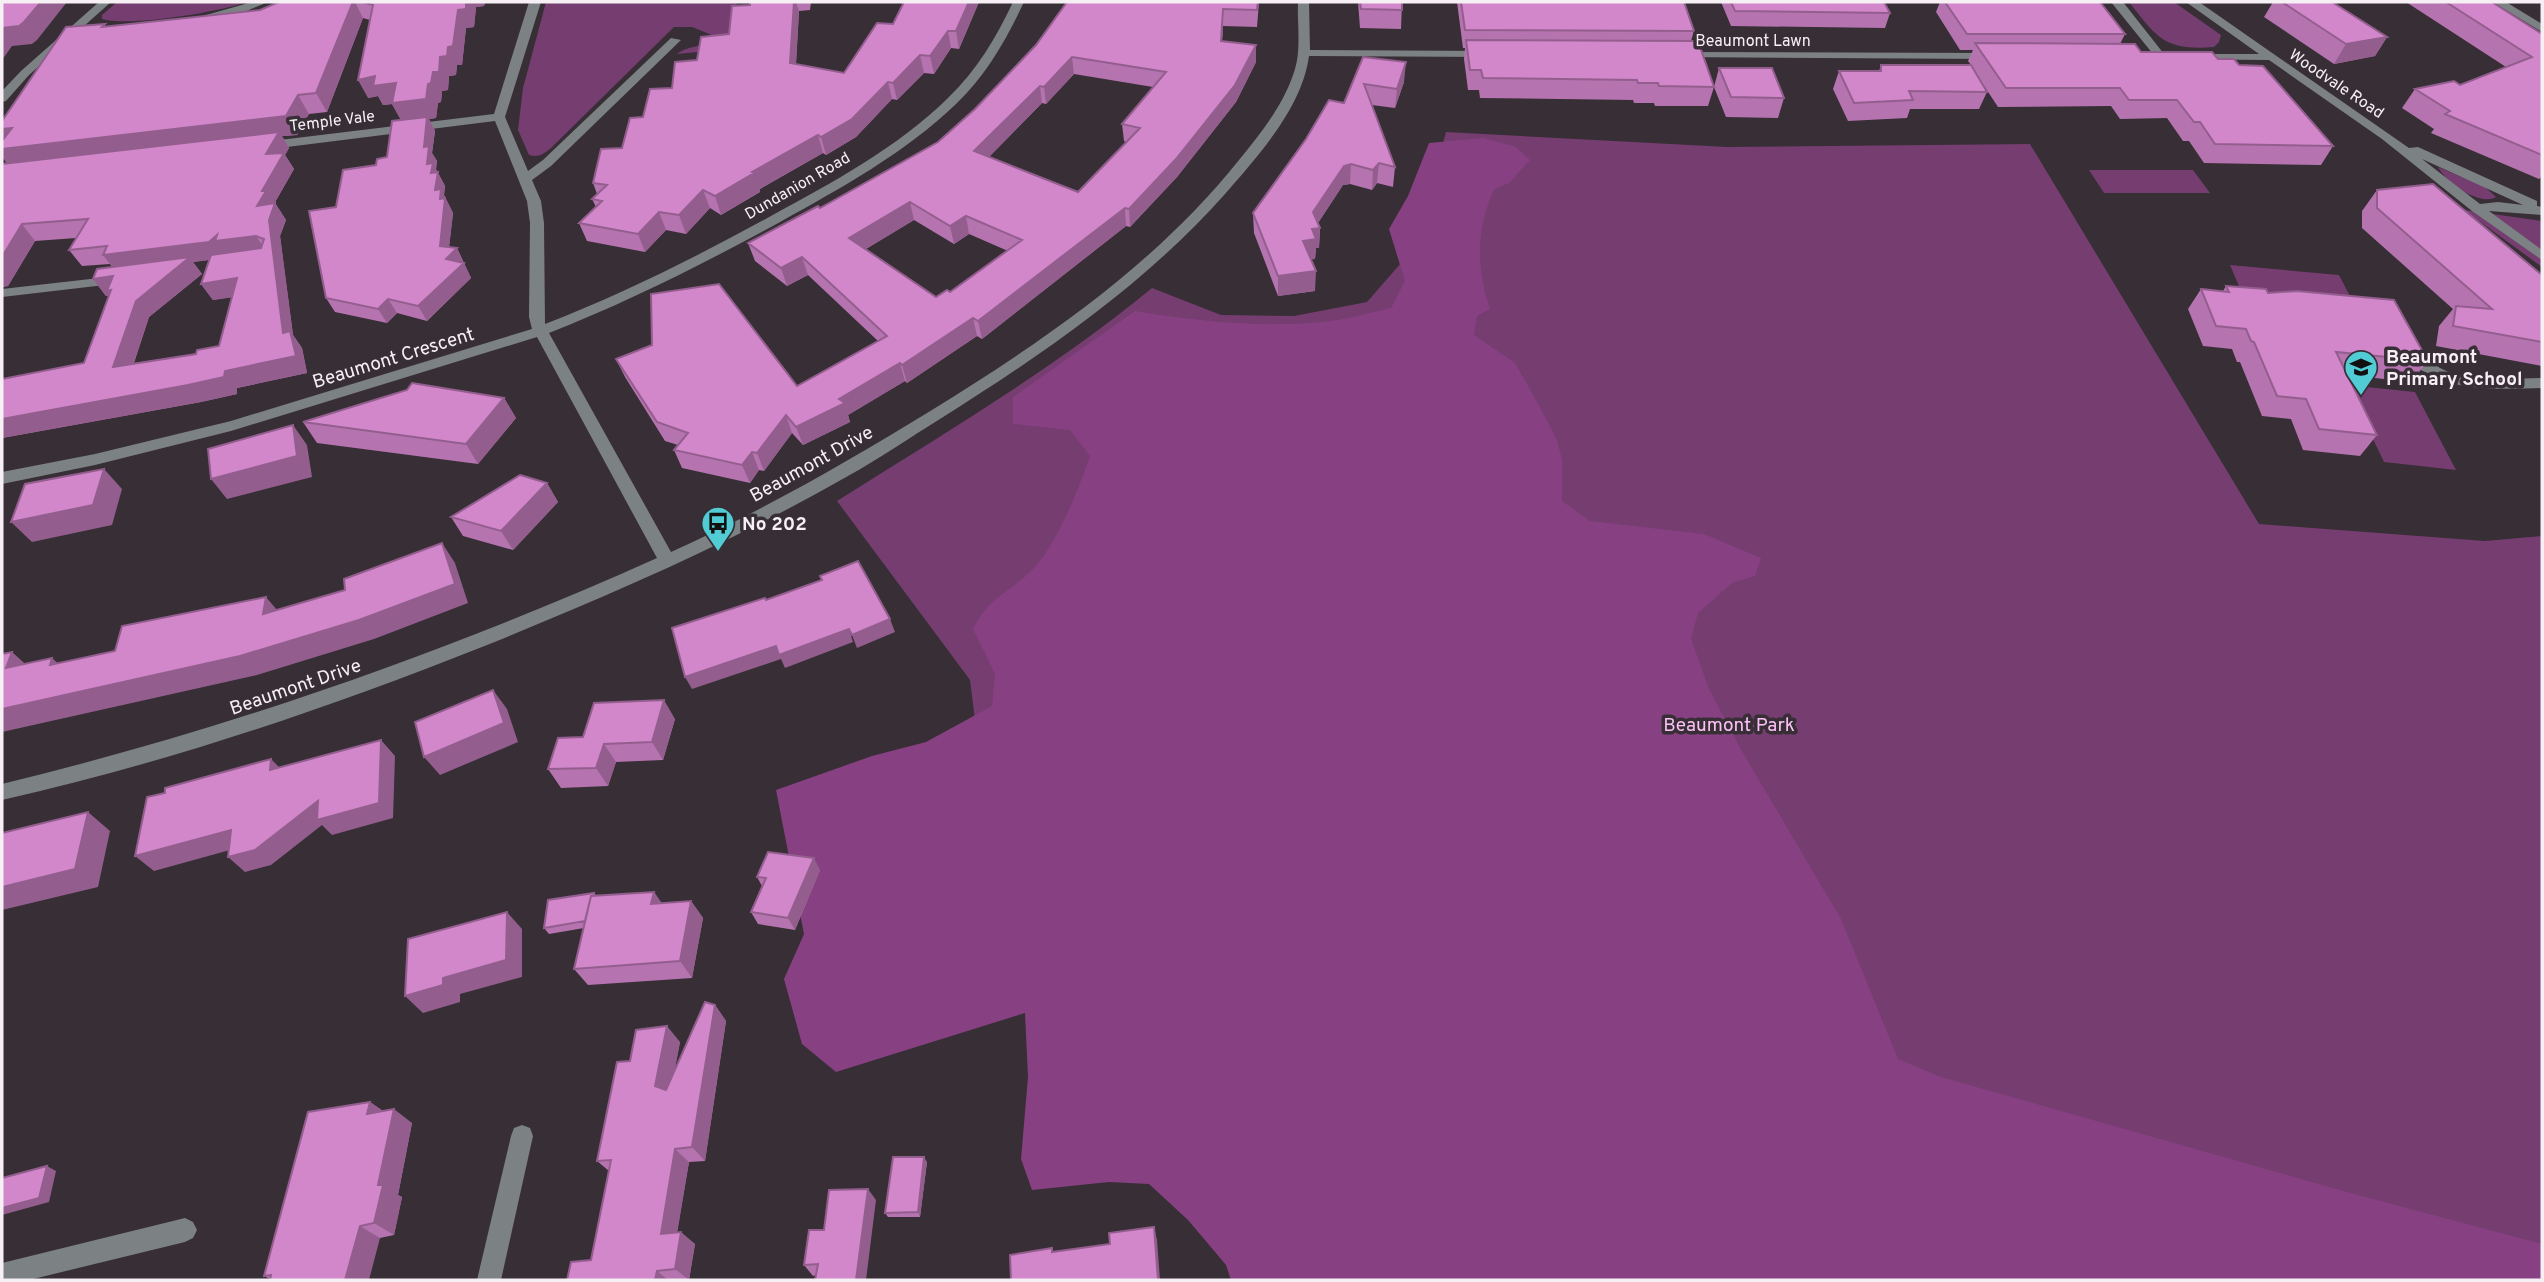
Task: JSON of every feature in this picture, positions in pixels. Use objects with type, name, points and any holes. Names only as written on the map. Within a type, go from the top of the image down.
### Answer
[{"type":"street","points":[[3,96],[105,2]]},
{"type":"street","points":[[192,19],[240,10],[262,2]]},
{"type":"street","points":[[535,2],[499,117],[534,201],[537,223],[536,317],[540,330],[667,560]]},
{"type":"street","name":"Dundanion Road","points":[[540,330],[666,275],[754,231],[835,185],[921,128],[946,107],[990,58],[1009,26],[1018,2]]},
{"type":"street","name":"Beaumont Drive","points":[[2,792],[85,773],[284,713],[489,637],[667,560],[842,472],[1042,348],[1114,295],[1183,234],[1244,163],[1293,89],[1303,53],[1303,2]]},
{"type":"street","name":"Woodvale Road","points":[[2117,2],[2155,57],[2270,57]]},
{"type":"street","name":"Woodvale Road","points":[[2192,2],[2386,136]]},
{"type":"street","points":[[2499,2],[2542,29]]},
{"type":"street","points":[[73,29],[97,27]]},
{"type":"street","points":[[525,179],[547,163],[675,40]]},
{"type":"street","points":[[1303,53],[1496,54]]},
{"type":"street","name":"Beaumont Lawn","points":[[1669,55],[2006,56]]},
{"type":"street","name":"Temple Vale","points":[[255,147],[499,117]]},
{"type":"street","points":[[2386,136],[2542,256]]},
{"type":"street","points":[[2386,136],[2542,210]]},
{"type":"street","points":[[2477,208],[2498,206],[2542,210]]},
{"type":"street","points":[[2,293],[127,279]]},
{"type":"street","name":"Beaumont Crescent","points":[[2,478],[199,436],[540,330]]},
{"type":"street","points":[[2403,346],[2421,365],[2447,379],[2542,383]]},
{"type":"street","points":[[489,1280],[522,1136]]},
{"type":"street","points":[[2,1275],[185,1230]]},
{"type":"green space","points":[[117,2],[246,2],[174,17],[132,21],[102,19],[102,15]]},
{"type":"green space","points":[[546,2],[737,2],[729,49],[677,54],[705,43],[714,36],[692,27],[674,27],[551,148],[541,155],[532,156],[529,155],[518,130],[523,88]]},
{"type":"green space","points":[[2129,2],[2174,2],[2221,35],[2219,42],[2214,47],[2197,48],[2164,40],[2147,25]]},
{"type":"green space","name":"Beaumont Park","points":[[1446,132],[1727,147],[2030,144],[2259,524],[2485,541],[2542,536],[2542,1280],[1006,969],[970,680],[837,501],[1037,373],[1115,318],[1152,288],[1221,315],[1294,316],[1367,302],[1415,247]]},
{"type":"green space","points":[[2438,167],[2485,187],[2496,197],[2489,199],[2472,196],[2455,185]]},
{"type":"green space","points":[[2089,170],[2193,170],[2210,193],[2104,193]]},
{"type":"green space","points":[[2464,210],[2542,221],[2542,267]]},
{"type":"green space","points":[[2230,265],[2339,275],[2353,302],[2241,291]]},
{"type":"green space","points":[[2347,385],[2415,392],[2456,470],[2384,462]]},
{"type":"shaded area","points":[[1484,138],[1516,147],[1530,160],[1509,183],[1494,189],[1488,204],[1481,234],[1480,263],[1490,309],[1477,316],[1474,335],[1515,363],[1536,400],[1557,440],[1562,460],[1562,501],[1590,521],[1704,534],[1761,558],[1755,576],[1732,583],[1698,613],[1691,639],[1709,689],[1743,753],[1841,919],[1898,1059],[1941,1077],[2354,1194],[2542,1244],[2542,1280],[1231,1280],[1226,1265],[1188,1220],[1149,1184],[1109,1182],[1032,1190],[1021,1159],[1028,1077],[1025,1013],[836,1072],[802,1044],[784,979],[804,934],[776,790],[872,756],[926,742],[992,706],[995,674],[973,629],[985,610],[1030,572],[1048,549],[1073,501],[1090,456],[1070,430],[1013,424],[1013,397],[1135,311],[1252,324],[1299,324],[1331,321],[1391,308],[1405,281],[1389,229],[1408,196],[1429,143]]},
{"type":"building","points":[[2,2],[41,2],[19,26],[2,28]]},
{"type":"building","points":[[279,2],[353,2],[316,93],[298,95],[286,116],[2,149],[2,141],[12,128],[2,129],[2,121],[66,27],[105,24],[102,27],[260,10]]},
{"type":"building","points":[[362,2],[466,2],[466,9],[458,10],[453,46],[448,47],[447,56],[440,57],[439,72],[433,72],[426,99],[392,103],[396,83],[373,86],[375,76],[358,80],[373,5]]},
{"type":"building","points":[[750,2],[794,2],[790,63],[844,73],[877,23],[893,24],[904,2],[969,2],[956,31],[948,31],[930,56],[920,55],[893,83],[888,82],[852,119],[821,137],[818,135],[715,196],[703,190],[679,215],[659,212],[638,234],[579,223],[602,201],[592,199],[607,185],[593,183],[601,149],[622,148],[630,118],[643,117],[650,89],[672,88],[675,62],[697,60],[701,37],[729,34],[732,6],[750,5]]},
{"type":"building","points":[[1067,2],[1258,2],[1257,10],[1223,9],[1221,41],[1256,45],[1235,85],[1176,159],[1129,209],[1125,208],[978,321],[973,318],[902,365],[900,363],[839,399],[845,403],[796,427],[786,415],[757,453],[752,452],[742,465],[674,450],[688,433],[657,422],[616,359],[652,345],[651,294],[719,284],[797,386],[887,336],[802,257],[781,268],[748,243],[818,206],[820,208],[938,142],[975,109],[1036,45]],"holes":[[[1072,57],[1166,72],[1122,124],[1140,128],[1078,192],[974,151],[1040,86],[1044,87]],[[910,202],[950,226],[966,216],[1022,240],[950,292],[947,290],[936,297],[849,238]]]},
{"type":"building","points":[[1360,2],[1402,2],[1402,10],[1361,9]]},
{"type":"building","points":[[1461,2],[1684,2],[1694,31],[1465,30]]},
{"type":"building","points":[[1731,2],[1884,2],[1890,13],[1735,11]]},
{"type":"building","points":[[1945,2],[2100,2],[2125,34],[1967,34]]},
{"type":"building","points":[[2282,2],[2332,2],[2387,37],[2346,44]]},
{"type":"building","points":[[2446,2],[2492,2],[2542,34],[2542,155],[2445,114],[2450,111],[2415,89],[2454,81],[2460,85],[2532,57]]},
{"type":"building","points":[[1466,40],[1698,41],[1714,87],[1659,86],[1658,83],[1638,83],[1637,80],[1483,78],[1481,70],[1470,70]]},
{"type":"building","points":[[1975,43],[2135,44],[2141,52],[2212,52],[2218,59],[2234,59],[2239,65],[2263,66],[2333,146],[2215,144],[2200,122],[2194,122],[2177,100],[2129,100],[2120,88],[2006,88]]},
{"type":"building","points":[[1363,57],[1406,62],[1397,89],[1364,84],[1395,167],[1379,163],[1373,170],[1351,164],[1344,166],[1313,212],[1320,228],[1312,229],[1316,239],[1303,241],[1316,271],[1278,276],[1253,213],[1306,139],[1329,100],[1344,103]]},
{"type":"building","points":[[1881,65],[1971,65],[1987,92],[1909,91],[1913,100],[1854,103],[1839,71],[1881,71]]},
{"type":"building","points":[[1719,68],[1772,68],[1784,98],[1731,97]]},
{"type":"building","points":[[427,117],[424,147],[429,146],[427,164],[433,163],[431,173],[438,172],[435,190],[441,189],[440,199],[445,198],[440,246],[457,248],[446,259],[464,263],[418,306],[388,299],[378,309],[326,298],[309,211],[336,207],[343,170],[376,165],[377,159],[387,157],[392,121]]},
{"type":"building","points":[[279,132],[266,154],[284,153],[262,191],[266,191],[257,206],[275,203],[269,220],[283,333],[290,331],[296,356],[225,371],[224,377],[188,385],[2,419],[2,379],[84,363],[111,290],[107,291],[113,276],[93,279],[97,269],[190,257],[136,301],[113,367],[196,354],[197,350],[219,346],[237,278],[201,284],[211,255],[261,248],[264,239],[256,236],[215,241],[217,235],[209,242],[103,255],[107,246],[69,250],[88,219],[22,224],[2,257],[2,164]]},
{"type":"building","points":[[2433,184],[2542,275],[2542,342],[2453,326],[2456,306],[2492,309],[2377,208],[2377,190]]},
{"type":"building","points":[[2226,286],[2266,289],[2268,293],[2297,291],[2394,300],[2428,361],[2336,352],[2377,435],[2319,429],[2306,399],[2277,396],[2246,329],[2216,326],[2201,289],[2229,292]]},
{"type":"building","points":[[412,383],[504,398],[466,444],[303,422],[407,390]]},
{"type":"building","points":[[293,425],[297,456],[211,479],[208,449]]},
{"type":"building","points":[[104,469],[93,505],[11,522],[25,484]]},
{"type":"building","points":[[520,475],[547,483],[501,531],[451,517]]},
{"type":"building","points":[[442,543],[455,584],[359,620],[240,656],[2,709],[2,654],[12,652],[6,668],[52,658],[50,665],[115,651],[122,626],[266,597],[263,614],[345,590],[344,579]]},
{"type":"building","points":[[858,561],[890,619],[852,635],[849,629],[779,655],[776,646],[685,677],[672,628],[822,580],[820,576]]},
{"type":"building","points":[[493,690],[504,723],[424,757],[415,722]]},
{"type":"building","points":[[664,700],[652,742],[604,744],[596,768],[548,769],[558,738],[583,737],[594,703]]},
{"type":"building","points":[[381,740],[379,803],[317,820],[318,801],[255,850],[228,857],[231,830],[135,856],[147,797],[165,793],[165,788],[271,759],[270,770]]},
{"type":"building","points":[[88,812],[75,869],[2,887],[2,833]]},
{"type":"building","points":[[768,852],[814,858],[788,918],[751,912],[766,878],[757,877]]},
{"type":"building","points":[[654,892],[651,904],[691,901],[680,961],[574,969],[591,896]]},
{"type":"building","points":[[594,893],[585,921],[544,928],[548,900]]},
{"type":"building","points":[[507,912],[506,960],[443,978],[443,985],[405,996],[408,939]]},
{"type":"building","points":[[705,1002],[715,1005],[692,1147],[675,1149],[661,1234],[681,1232],[675,1269],[657,1271],[655,1280],[567,1280],[571,1262],[591,1260],[611,1160],[597,1161],[617,1062],[630,1061],[636,1030],[667,1026],[655,1086],[666,1090]]},
{"type":"building","points":[[370,1102],[367,1114],[394,1109],[378,1185],[383,1185],[374,1223],[360,1226],[345,1280],[270,1280],[271,1275],[264,1276],[308,1112]]},
{"type":"building","points":[[893,1157],[924,1157],[918,1212],[885,1213]]},
{"type":"building","points":[[47,1166],[39,1198],[2,1208],[2,1178]]},
{"type":"building","points":[[868,1189],[856,1280],[815,1280],[818,1264],[804,1265],[809,1230],[824,1230],[829,1190]]},
{"type":"building","points":[[1154,1227],[1158,1280],[1011,1280],[1010,1255],[1052,1248],[1052,1252],[1110,1244],[1109,1233]]},
{"type":"place","name":"Beaumont Primary School","points":[[2361,397]]},
{"type":"place","name":"No 202","points":[[718,553]]}]
